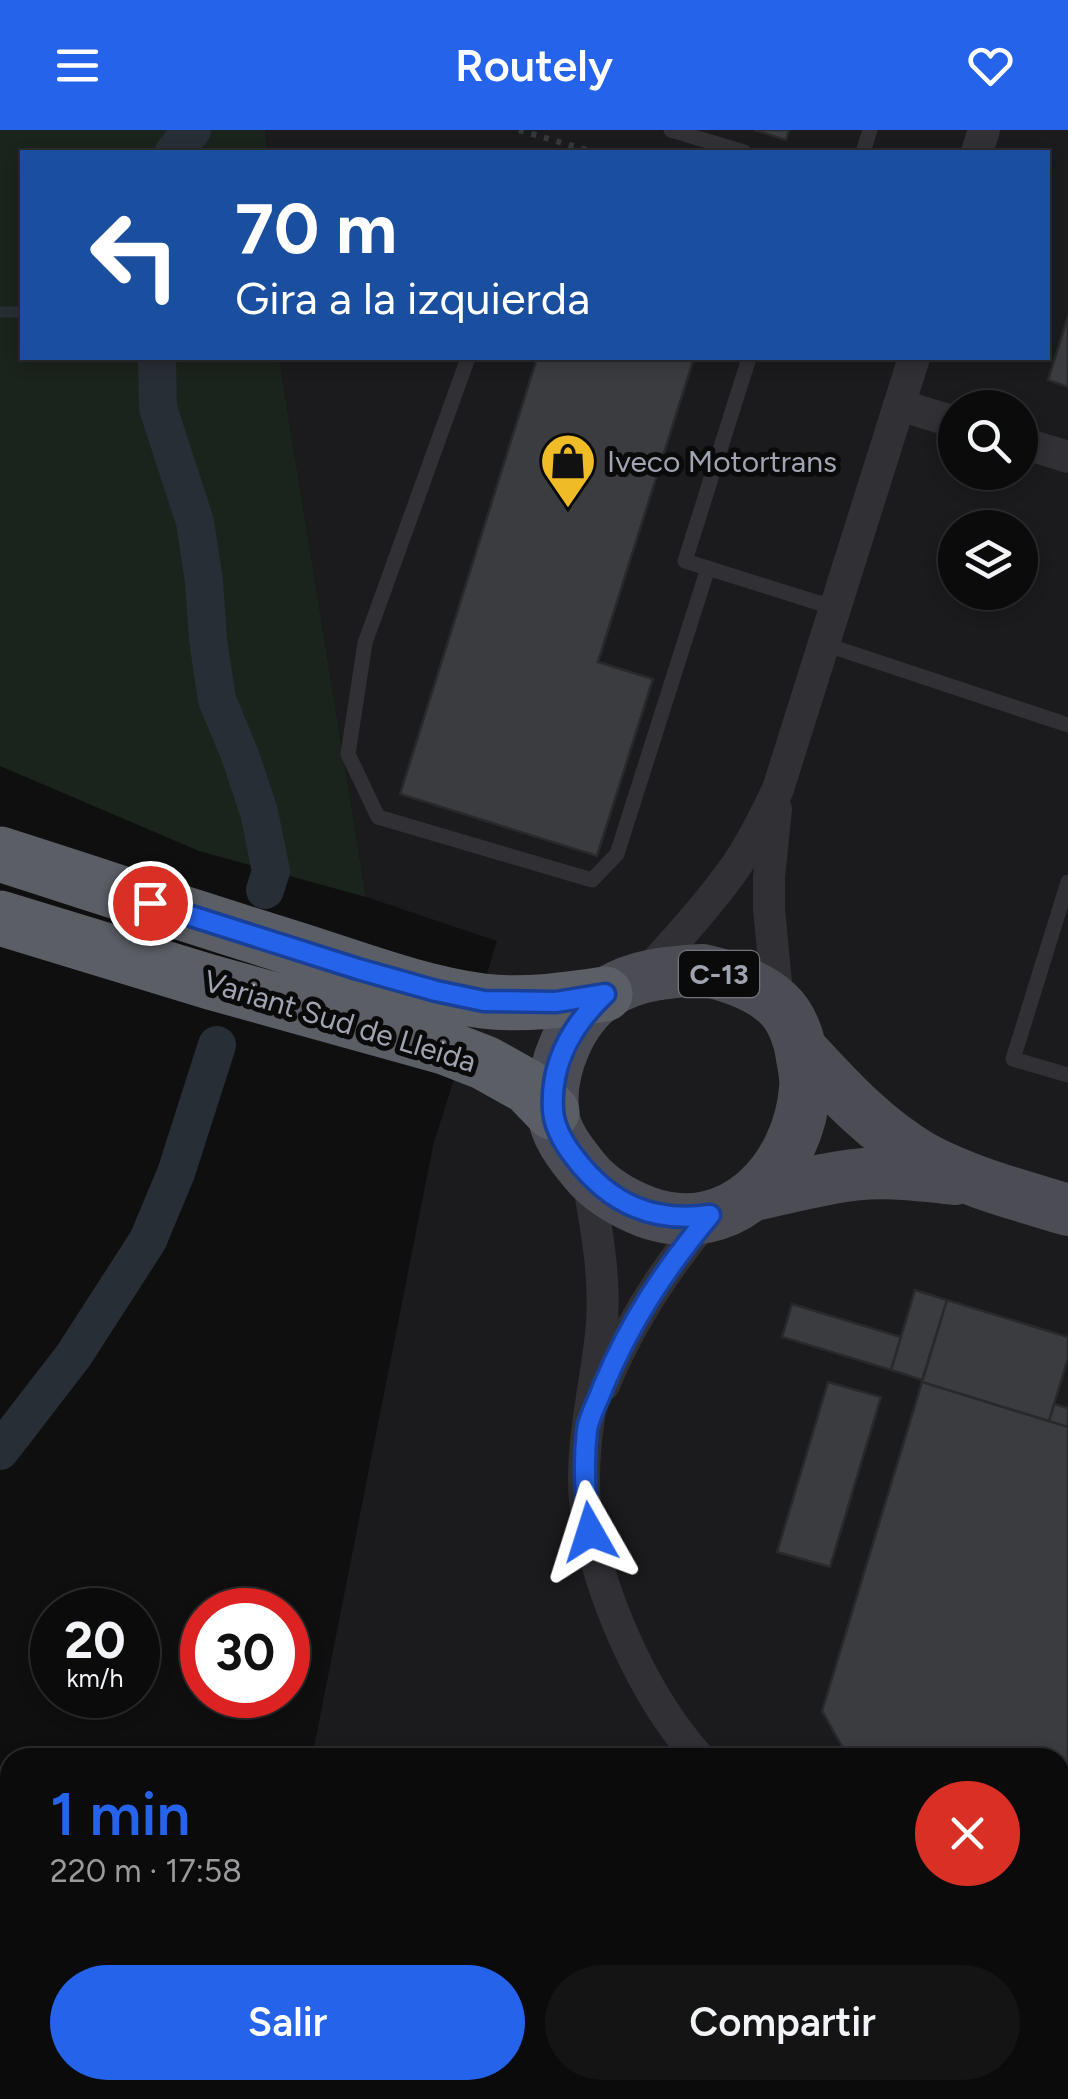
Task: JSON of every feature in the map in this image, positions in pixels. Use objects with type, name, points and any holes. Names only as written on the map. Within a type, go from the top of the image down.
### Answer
[{"type":"highway","points":[[0,818],[136,879],[226,927]]},
{"type":"highway","name":"Variant Sud de Lleida","points":[[0,854],[436,991],[484,1001],[556,1002],[624,985]]},
{"type":"highway","name":"Variant Sud de Lleida","points":[[0,918],[444,1047],[485,1063],[528,1087],[552,1112]]},
{"type":"highway","points":[[0,942],[210,982]]},
{"type":"main road","name":"C-13","points":[[624,985],[702,970],[730,976],[789,1026],[844,1095],[884,1130],[922,1156],[973,1180],[1068,1210]]},
{"type":"main road","points":[[552,1112],[554,1078],[566,1043],[584,1014],[624,985]]},
{"type":"main road","points":[[732,1205],[789,1152],[800,1123],[806,1085],[789,1026]]},
{"type":"main road","name":"C-13","points":[[552,1112],[558,1131],[588,1174],[608,1193],[655,1215],[683,1219],[819,1180],[856,1175],[973,1180]]},
{"type":"street","points":[[624,985],[689,928],[753,839],[778,790],[913,360]]},
{"type":"street","points":[[899,405],[938,417]]},
{"type":"street","points":[[1038,448],[1068,458]]},
{"type":"street","points":[[778,790],[769,894],[789,1026]]},
{"type":"street","points":[[588,1174],[602,1268],[601,1332],[587,1426],[585,1500],[596,1560],[619,1625],[659,1705],[691,1748]]},
{"type":"street","points":[[587,1426],[640,1309],[680,1250],[732,1205]]},
{"type":"lane","points":[[671,130],[737,150]]},
{"type":"lane","points":[[467,360],[365,643],[348,754],[378,818],[592,880],[618,854],[708,568]]},
{"type":"lane","points":[[749,360],[685,562],[836,608]]},
{"type":"lane","points":[[824,644],[1068,724]]},
{"type":"lane","points":[[1068,882],[1014,1059],[1068,1076]]},
{"type":"path","points":[[520,130],[586,150]]},
{"type":"shaded area","points":[[0,130],[265,130],[267,150],[20,150],[20,360],[279,360],[366,897],[199,851],[0,766]]},
{"type":"shaded area","points":[[265,130],[1068,130],[1068,1748],[314,1748],[433,1146],[497,941],[366,897],[279,360],[1050,360],[1050,150],[267,150]]},
{"type":"building","points":[[754,130],[789,130],[786,140]]},
{"type":"building","points":[[1068,316],[1068,387],[1048,380]]},
{"type":"building","name":"Iveco Motortrans","points":[[536,360],[693,360],[598,662],[653,679],[597,856],[400,794]]},
{"type":"building","points":[[915,1290],[947,1300],[922,1380],[891,1370]]},
{"type":"building","points":[[947,1300],[1068,1337],[1068,1358],[1049,1421],[922,1382]]},
{"type":"building","points":[[792,1304],[901,1337],[891,1370],[782,1337]]},
{"type":"building","points":[[828,1382],[881,1397],[830,1567],[777,1552]]},
{"type":"building","points":[[922,1382],[1068,1427],[1068,1748],[843,1748],[822,1711]]},
{"type":"building","points":[[1054,1404],[1068,1408],[1068,1427],[1049,1421]]},
{"type":"waterway","points":[[176,150],[192,130]]},
{"type":"waterway","points":[[0,312],[20,312]]},
{"type":"waterway","points":[[157,360],[158,408],[195,522],[217,700],[259,812],[271,871],[265,890]]},
{"type":"waterway","points":[[0,1451],[74,1355],[148,1240],[176,1173],[217,1045]]},
{"type":"place","name":"Iveco Motortrans","points":[[568,510]]},
{"type":"route","points":[[150,903],[358,969],[484,1001],[556,1002],[605,994],[584,1014],[566,1043],[554,1078],[552,1112],[558,1131],[588,1174],[608,1193],[655,1215],[683,1219],[710,1215],[680,1250],[640,1309],[587,1426],[585,1500],[590,1532]]}]
